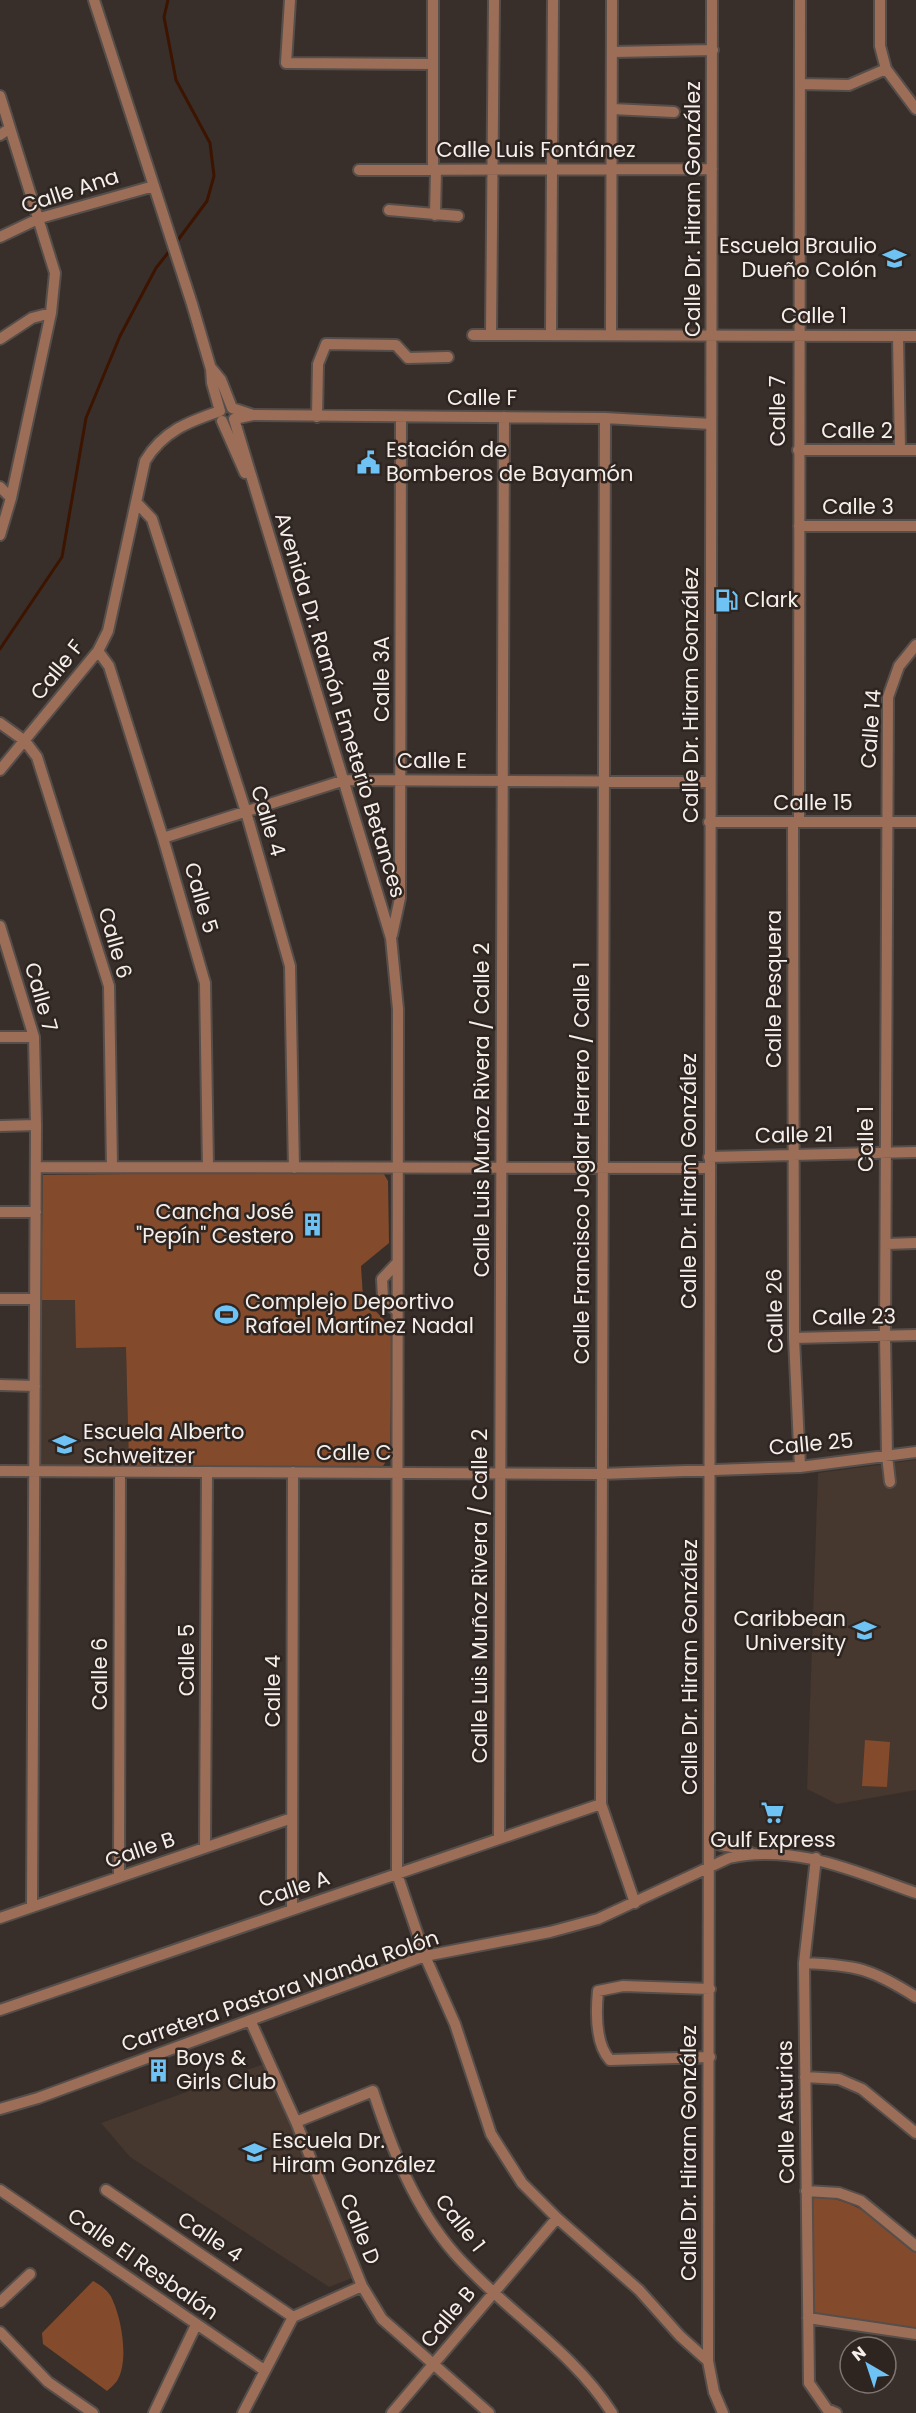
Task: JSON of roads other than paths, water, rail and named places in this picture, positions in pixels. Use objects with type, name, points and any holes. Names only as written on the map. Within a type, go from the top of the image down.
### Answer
[{"type":"street","name":"Avenida Dr. Ramón Emeterio Betances","points":[[94,0],[211,369],[220,417],[235,455],[251,484]]},
{"type":"street","points":[[290,0],[286,63],[433,64]]},
{"type":"street","points":[[433,0],[435,215]]},
{"type":"street","points":[[491,335],[494,0]]},
{"type":"street","points":[[551,335],[553,0]]},
{"type":"street","points":[[611,335],[612,0]]},
{"type":"street","name":"Calle Dr. Hiram González","points":[[712,0],[708,1162],[710,1839],[708,2361],[714,2392],[723,2413]]},
{"type":"street","name":"Calle 7","points":[[796,822],[800,0]]},
{"type":"street","points":[[880,0],[880,46],[886,69],[916,109]]},
{"type":"street","points":[[612,52],[713,50]]},
{"type":"street","points":[[800,84],[849,85],[886,69]]},
{"type":"street","points":[[0,96],[40,218],[55,273],[51,313],[11,498],[0,535]]},
{"type":"street","points":[[612,109],[674,112]]},
{"type":"street","points":[[0,135],[10,128]]},
{"type":"street","name":"Calle Luis Fontánez","points":[[359,170],[712,169]]},
{"type":"street","name":"Calle Ana","points":[[0,237],[40,218],[154,186]]},
{"type":"street","points":[[389,210],[458,216]]},
{"type":"street","points":[[0,339],[32,318],[51,313]]},
{"type":"street","name":"Calle 1","points":[[473,335],[916,336]]},
{"type":"street","points":[[898,336],[900,450]]},
{"type":"street","points":[[317,417],[318,364],[326,344],[396,345],[408,358],[448,357]]},
{"type":"street","name":"Avenida Dr. Ramón Emeterio Betances","points":[[211,369],[220,380],[231,408]]},
{"type":"street","points":[[224,407],[231,408],[235,414],[234,419],[227,423],[220,417],[224,407]]},
{"type":"street","name":"Calle F","points":[[231,408],[253,415]]},
{"type":"street","name":"Calle F","points":[[234,419],[253,415],[605,418],[711,424]]},
{"type":"street","name":"Calle F","points":[[0,770],[98,651],[108,631],[145,461],[155,444],[169,433],[187,425],[194,426],[220,417]]},
{"type":"street","name":"Calle Luis Muñoz Rivera / Calle 2","points":[[499,1839],[504,417]]},
{"type":"street","name":"Calle 3A","points":[[391,938],[400,898],[401,418]]},
{"type":"street","name":"Calle Francisco Joglar Herrero / Calle 1","points":[[605,418],[600,1474],[601,1804],[635,1903]]},
{"type":"street","name":"Avenida Dr. Ramón Emeterio Betances","points":[[234,419],[245,452],[251,484],[345,780],[391,938]]},
{"type":"street","name":"Calle 2","points":[[798,450],[916,450]]},
{"type":"street","points":[[0,487],[11,498]]},
{"type":"street","name":"Calle 4","points":[[136,502],[152,519],[246,812],[290,966],[294,1168]]},
{"type":"street","name":"Calle 3","points":[[799,526],[916,526]]},
{"type":"street","name":"Calle 14","points":[[887,823],[888,697],[899,666],[916,645]]},
{"type":"street","name":"Calle 5","points":[[98,651],[109,666],[163,838],[205,983],[208,1167]]},
{"type":"street","points":[[0,723],[25,741]]},
{"type":"street","name":"Calle 6","points":[[25,741],[37,757],[109,986],[112,1167]]},
{"type":"street","name":"Calle E","points":[[163,838],[345,780],[709,782]]},
{"type":"street","name":"Calle 15","points":[[709,822],[916,822]]},
{"type":"street","name":"Calle Pesquera","points":[[794,1155],[796,822]]},
{"type":"street","name":"Calle 1","points":[[887,823],[885,1336],[887,1456],[890,1482]]},
{"type":"street","name":"Calle 7","points":[[0,926],[4,950],[34,1037],[36,1212],[32,1907]]},
{"type":"street","points":[[391,938],[398,1009],[397,1874],[425,1956],[455,2024],[491,2134],[522,2183],[557,2218],[639,2290],[680,2336],[708,2361]]},
{"type":"street","points":[[0,1037],[34,1037]]},
{"type":"street","points":[[0,1126],[36,1125]]},
{"type":"street","name":"Calle 21","points":[[36,1167],[602,1168],[794,1155],[916,1152]]},
{"type":"street","name":"Calle 26","points":[[794,1155],[794,1338],[800,1467]]},
{"type":"street","points":[[0,1212],[36,1212]]},
{"type":"street","points":[[886,1244],[916,1244]]},
{"type":"street","points":[[397,1263],[382,1279],[383,1298],[397,1311]]},
{"type":"street","points":[[0,1299],[35,1299]]},
{"type":"street","name":"Calle 23","points":[[794,1338],[916,1335]]},
{"type":"street","points":[[0,1385],[35,1386]]},
{"type":"street","name":"Calle 25","points":[[709,1471],[800,1467],[916,1452]]},
{"type":"street","name":"Calle C","points":[[0,1471],[600,1474],[709,1471]]},
{"type":"street","name":"Calle 6","points":[[119,1877],[120,1472]]},
{"type":"street","name":"Calle 5","points":[[205,1848],[207,1472]]},
{"type":"street","name":"Calle 4","points":[[292,1910],[293,1472]]},
{"type":"street","name":"Calle A","points":[[0,2010],[601,1804]]},
{"type":"street","name":"Calle B","points":[[0,1918],[292,1818]]},
{"type":"street","points":[[710,1839],[718,1845],[743,1848],[751,1853]]},
{"type":"street","name":"Carretera Pastora Wanda Rolón","points":[[0,2109],[38,2098],[425,1956],[550,1932],[598,1919],[729,1858],[751,1853],[816,1858],[916,1893]]},
{"type":"street","name":"Calle Asturias","points":[[816,1858],[804,1963],[809,2383],[827,2409],[836,2413]]},
{"type":"street","points":[[804,1963],[844,1964],[880,1974],[916,1997]]},
{"type":"street","points":[[710,1989],[623,1986],[598,1991],[597,2007],[601,2051],[610,2060],[710,2057]]},
{"type":"street","name":"Calle D","points":[[250,2020],[296,2122],[362,2286],[382,2319],[489,2413]]},
{"type":"street","points":[[805,2077],[839,2079],[862,2089],[916,2133]]},
{"type":"street","name":"Calle 1","points":[[296,2122],[373,2091],[393,2152],[419,2204],[454,2253],[594,2384],[612,2413]]},
{"type":"street","name":"Calle El Resbalón","points":[[0,2190],[72,2244],[264,2370]]},
{"type":"street","name":"Calle 4","points":[[106,2190],[293,2317]]},
{"type":"street","points":[[806,2191],[839,2193],[861,2201],[916,2246]]},
{"type":"street","name":"Calle B","points":[[392,2413],[557,2218]]},
{"type":"street","points":[[0,2302],[30,2274]]},
{"type":"street","points":[[243,2413],[293,2317],[362,2286]]},
{"type":"street","points":[[808,2318],[916,2334]]},
{"type":"street","points":[[154,2413],[196,2325]]},
{"type":"street","points":[[0,2332],[48,2382],[93,2413]]},
{"type":"waterway","points":[[168,0],[164,17],[176,80],[210,143],[214,176],[207,201],[175,244]]},
{"type":"waterway","points":[[0,649],[62,557],[86,418],[120,336],[156,268],[171,249]]},
{"type":"place","name":"Escuela Braulio Dueño Colón","points":[[895,258]]},
{"type":"place","name":"Estación de Bomberos de Bayamón","points":[[368,462]]},
{"type":"place","name":"Clark","points":[[726,600]]},
{"type":"place","name":"Cancha José \"Pepín\" Cestero","points":[[312,1224]]},
{"type":"place","name":"Complejo Deportivo Rafael Martínez Nadal","points":[[227,1314]]},
{"type":"place","name":"Escuela Alberto Schweitzer","points":[[65,1444]]},
{"type":"place","name":"Caribbean University","points":[[864,1631]]},
{"type":"place","name":"Gulf Express","points":[[773,1812]]},
{"type":"place","name":"Boys & Girls Club","points":[[158,2070]]},
{"type":"place","name":"Escuela Dr. Hiram González","points":[[254,2153]]}]
